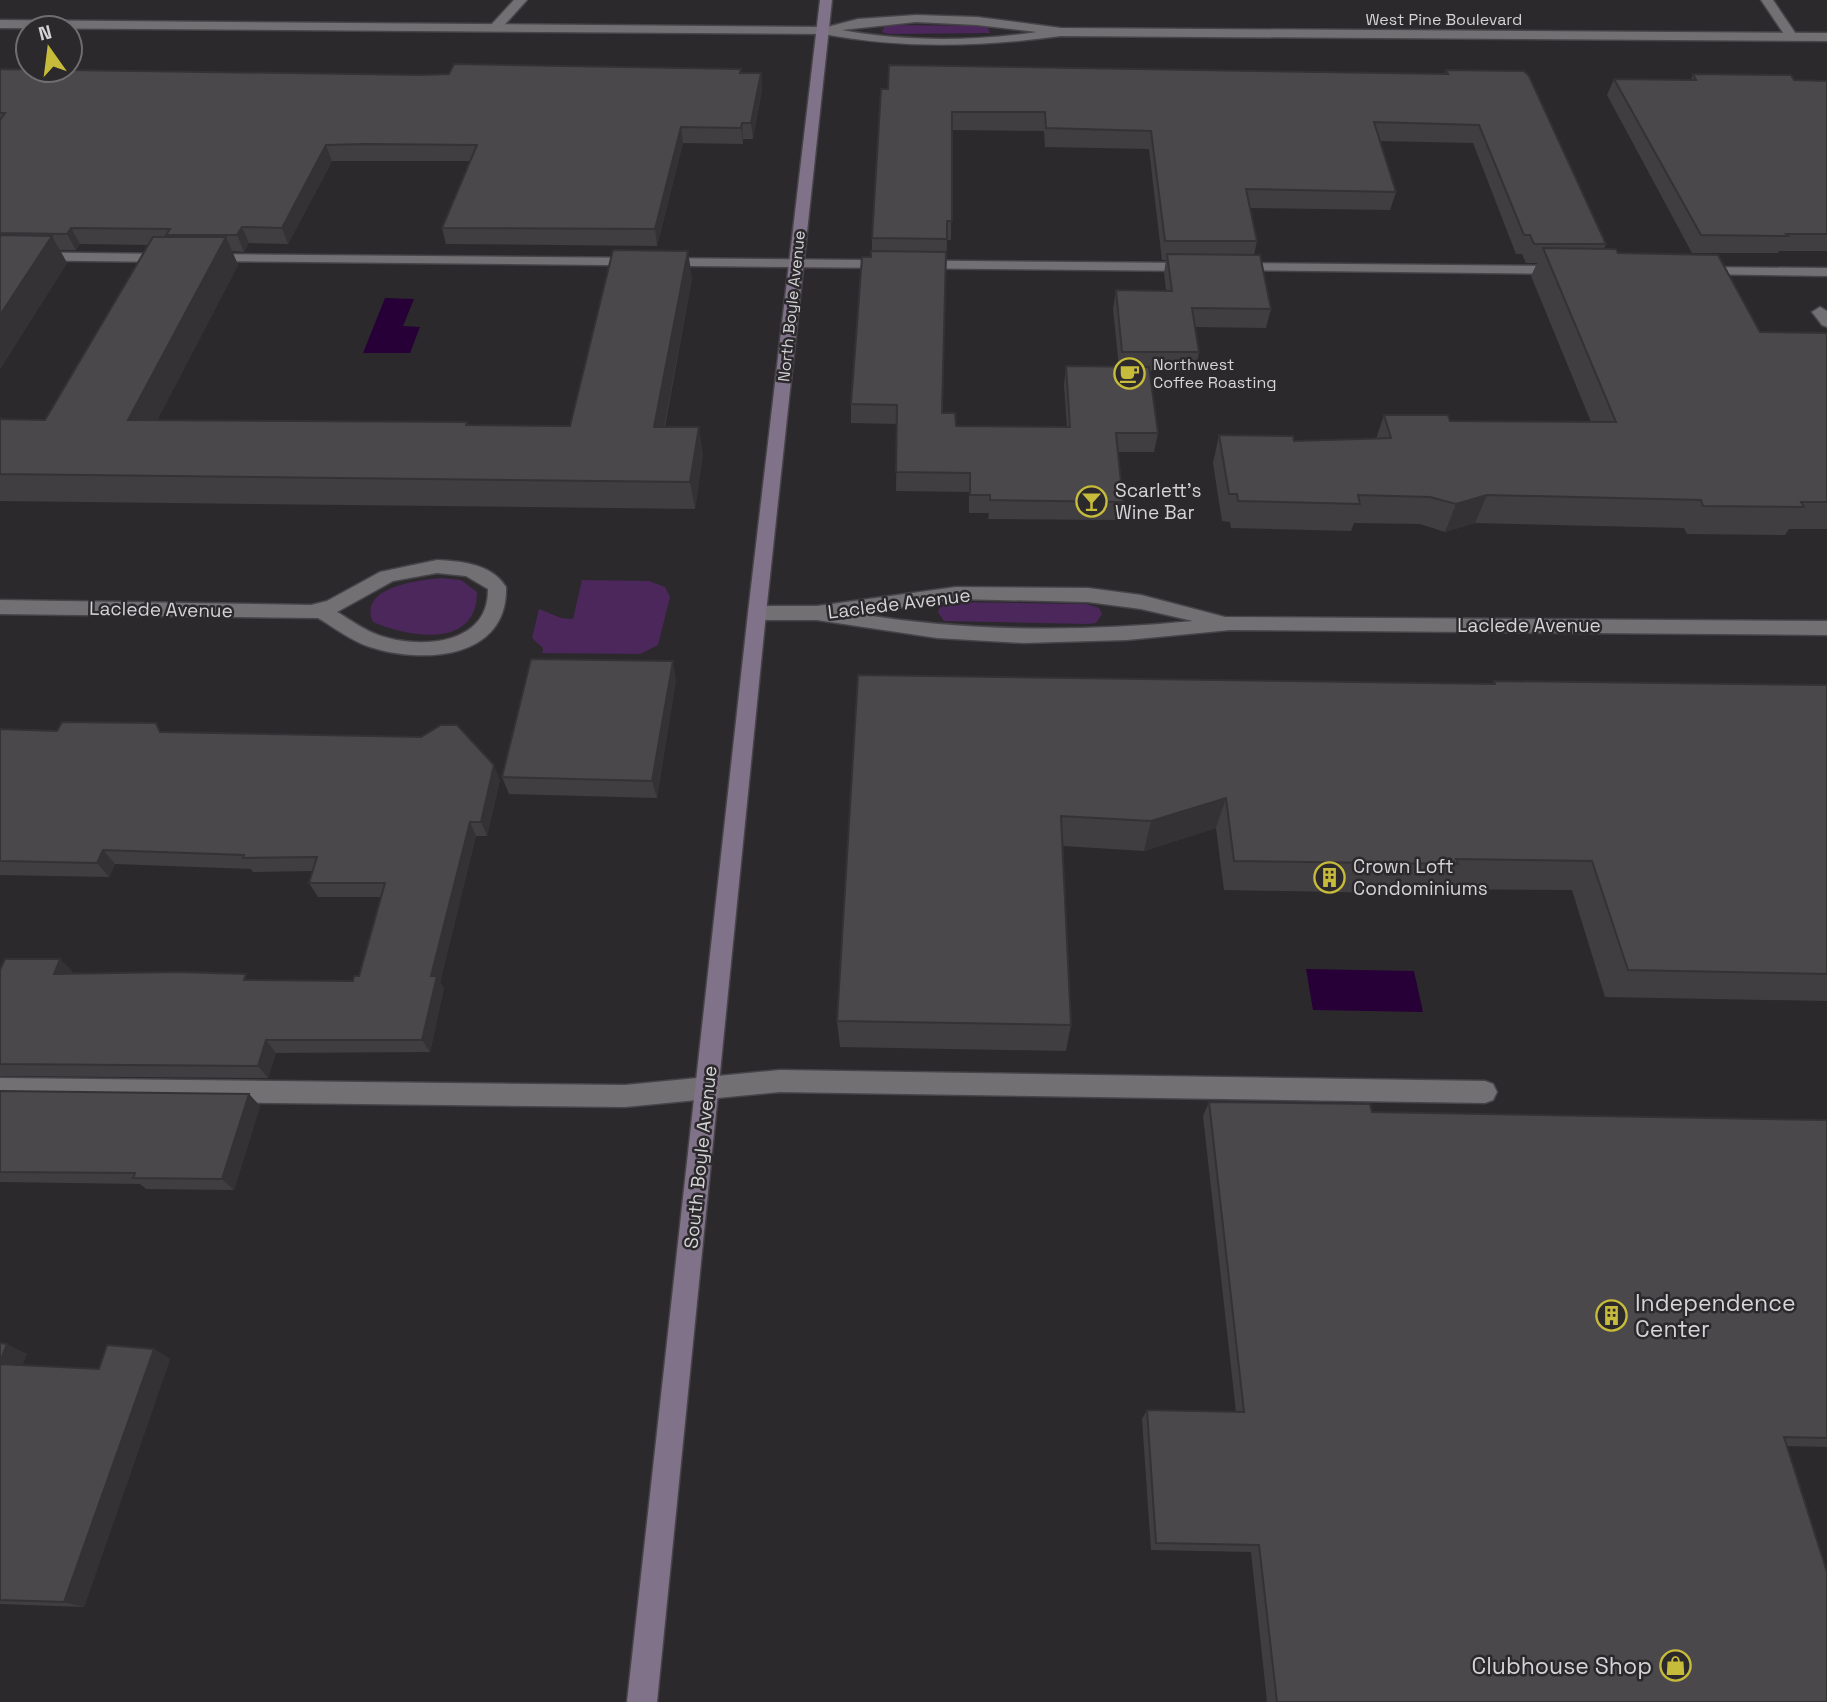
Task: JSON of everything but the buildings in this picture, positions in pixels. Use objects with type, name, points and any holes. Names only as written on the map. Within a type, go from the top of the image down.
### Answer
[{"type":"street","name":"North Boyle Avenue","points":[[757,613],[826,0]]},
{"type":"street","points":[[1767,0],[1792,37]]},
{"type":"street","points":[[495,28],[518,2]]},
{"type":"street","name":"West Pine Boulevard","points":[[0,24],[823,30],[886,20],[987,21],[1061,32],[1827,37]]},
{"type":"street","name":"West Pine Boulevard","points":[[823,30],[887,41],[973,42],[1014,40],[1061,32]]},
{"type":"street","points":[[0,256],[1577,270]]},
{"type":"street","points":[[1688,271],[1827,272]]},
{"type":"street","name":"Laclede Avenue","points":[[0,607],[321,611],[372,640],[406,648],[431,649],[455,645],[475,636],[489,624],[497,607],[497,587],[489,577],[472,570],[421,568],[375,582],[321,611]]},
{"type":"street","name":"Laclede Avenue","points":[[757,613],[817,613],[957,593],[1088,595],[1142,602],[1230,623]]},
{"type":"street","name":"South Boyle Avenue","points":[[642,1702],[757,613]]},
{"type":"street","name":"Laclede Avenue","points":[[817,613],[909,629],[957,634],[1147,634],[1230,623],[1827,628]]},
{"type":"street","points":[[0,1089],[625,1096],[780,1080],[1485,1092]]},
{"type":"shaded area","points":[[984,26],[990,33],[882,32],[884,27]]},
{"type":"shaded area","points":[[385,298],[414,299],[403,326],[420,327],[410,353],[363,353]]},
{"type":"shaded area","points":[[442,578],[461,580],[477,592],[474,610],[466,623],[454,631],[422,635],[373,622],[370,610],[382,593],[406,584]]},
{"type":"shaded area","points":[[582,580],[649,581],[665,587],[670,597],[658,645],[640,654],[542,653],[543,648],[532,638],[539,609],[561,618],[573,619]]},
{"type":"shaded area","points":[[953,602],[1086,604],[1099,608],[1102,614],[1096,623],[1087,624],[944,621],[938,612],[940,606]]},
{"type":"shaded area","points":[[1306,969],[1414,971],[1423,1012],[1313,1010]]},
{"type":"place","name":"Northwest Coffee Roasting","points":[[1130,373]]},
{"type":"place","name":"Scarlett's Wine Bar","points":[[1092,501]]},
{"type":"place","name":"Crown Loft Condominiums","points":[[1330,877]]},
{"type":"place","name":"Independence Center","points":[[1612,1316]]},
{"type":"place","name":"Clubhouse Shop","points":[[1675,1666]]}]
